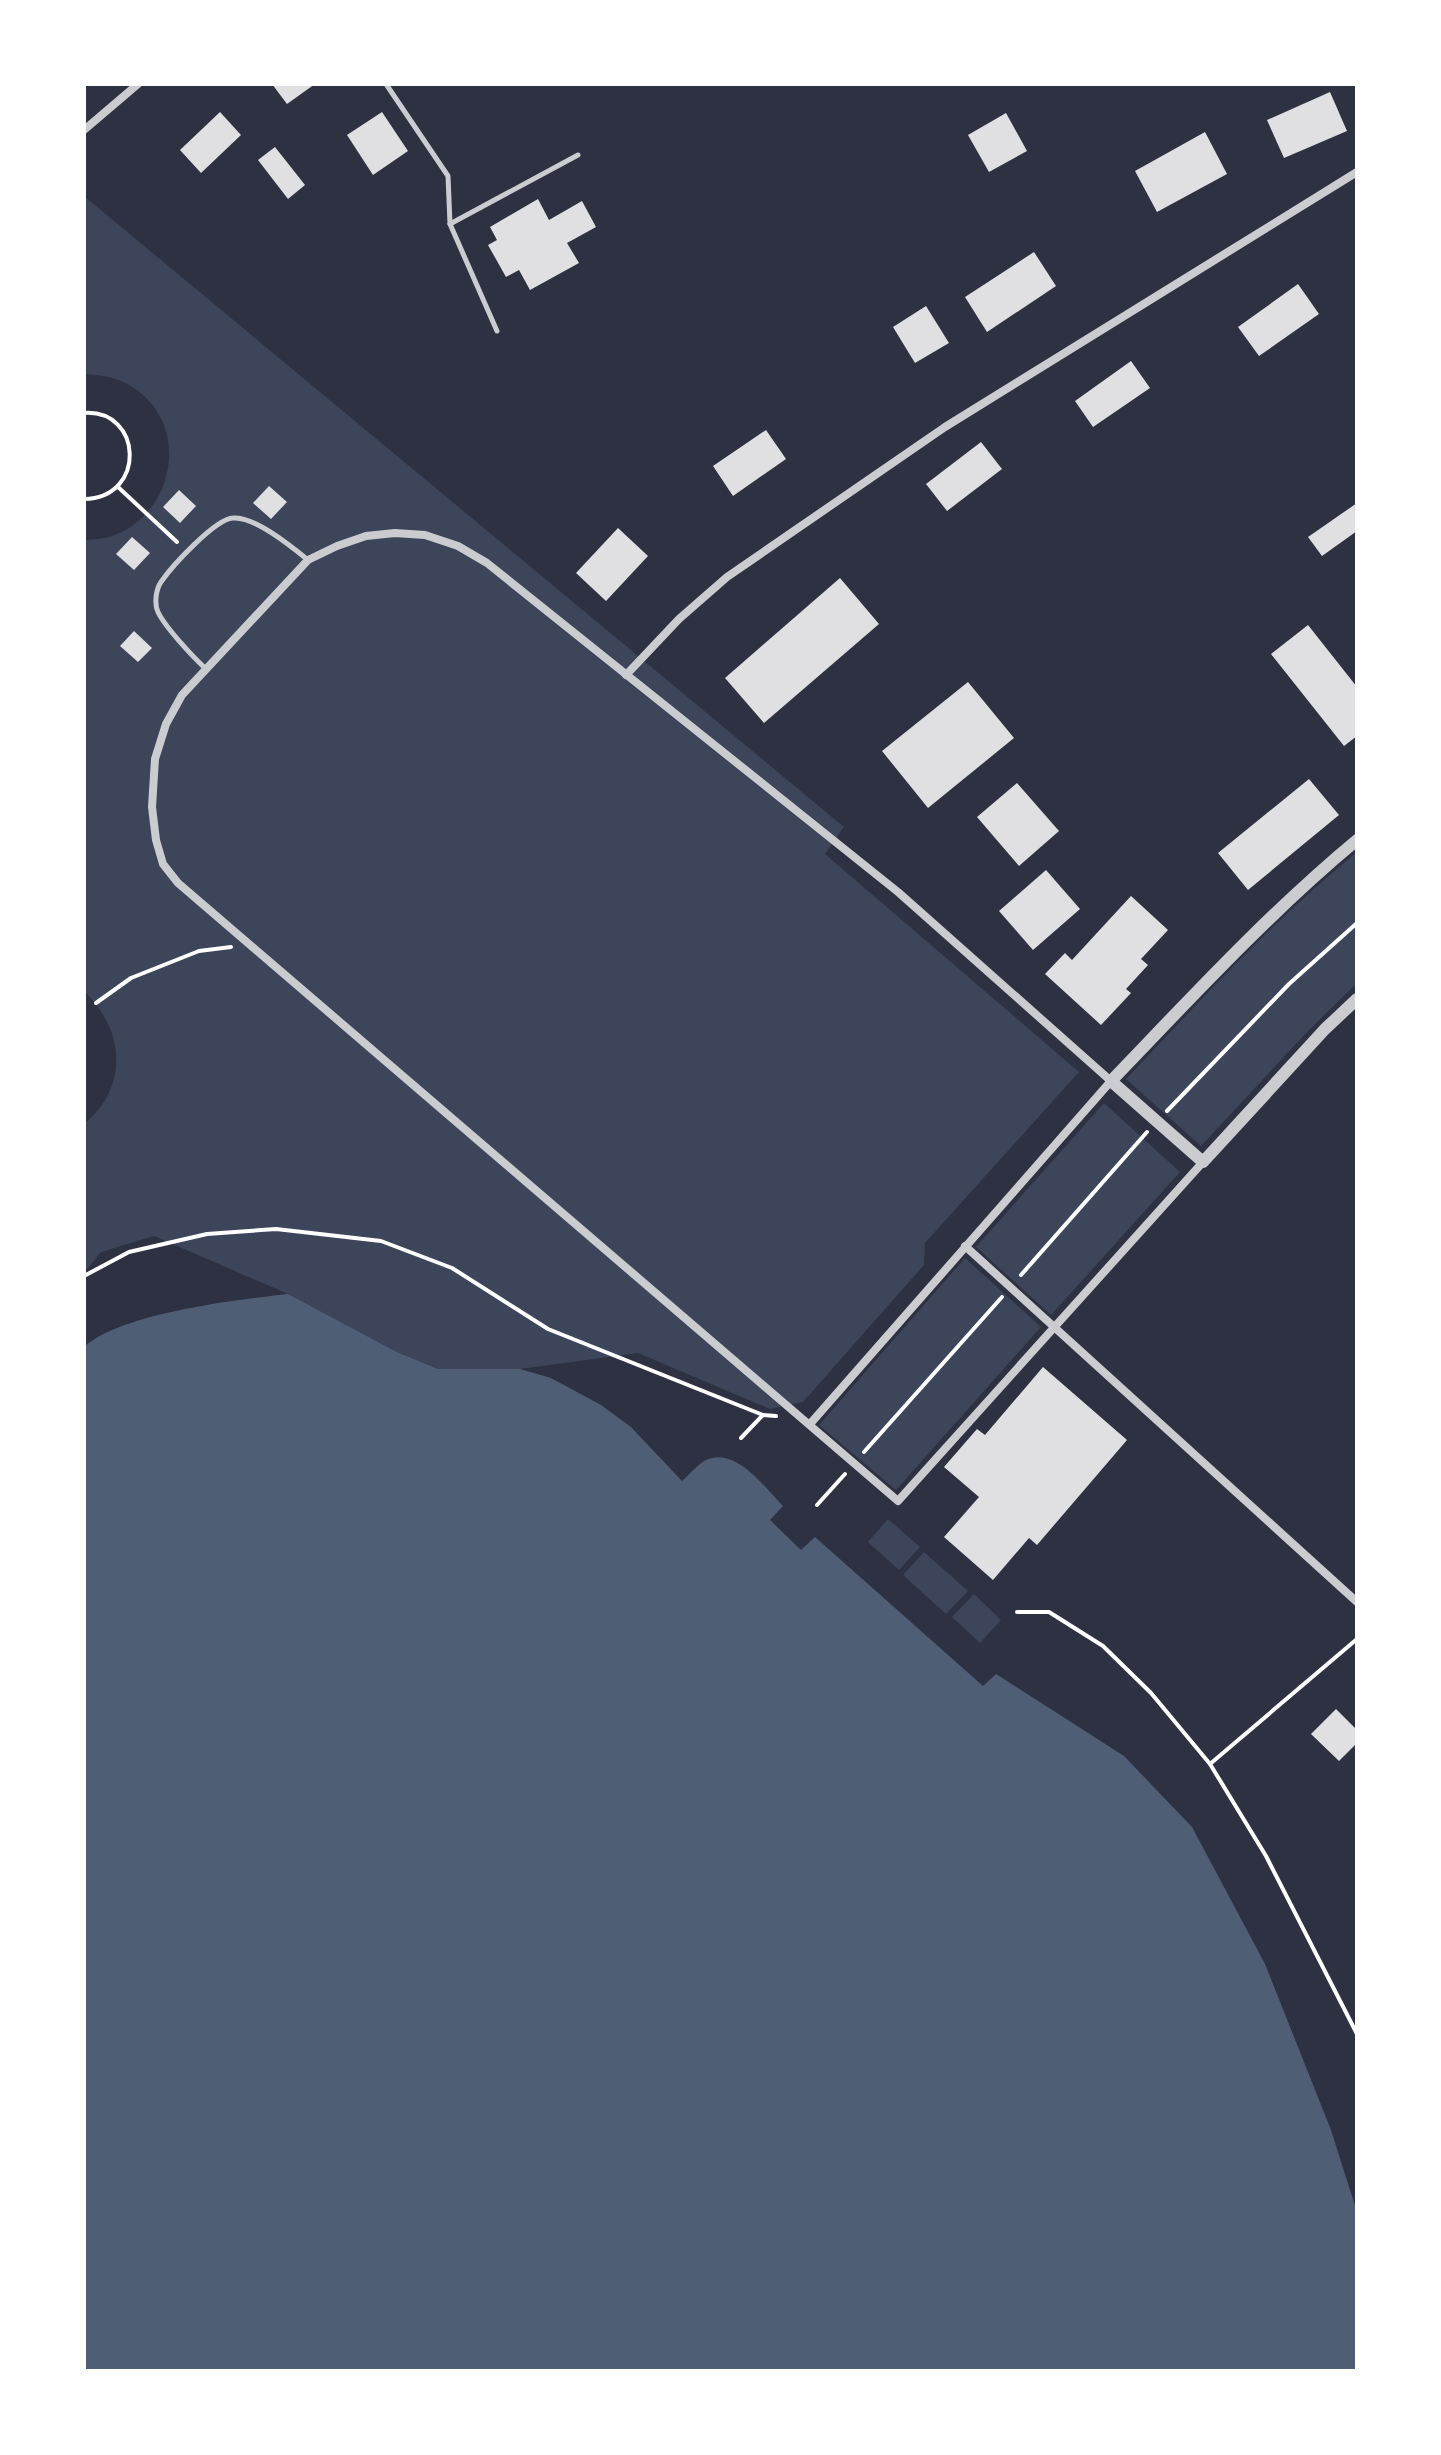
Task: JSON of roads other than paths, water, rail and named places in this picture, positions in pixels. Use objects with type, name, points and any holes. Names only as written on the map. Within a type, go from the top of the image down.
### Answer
[{"type":"street","points":[[84,130],[138,84]]},
{"type":"street","points":[[626,675],[679,619],[727,577],[945,427],[1357,172]]},
{"type":"street","points":[[1203,1162],[898,892],[487,563],[458,546],[425,535],[395,533],[366,536],[308,560],[182,695],[166,724],[155,759],[152,807],[163,864],[178,883],[898,1501],[1203,1162],[1325,1029],[1357,999]]},
{"type":"street","points":[[810,1424],[1111,1081],[1244,943],[1357,840]]},
{"type":"street","points":[[965,1246],[1357,1602]]},
{"type":"lane","points":[[386,84],[448,176],[450,224],[497,331]]},
{"type":"lane","points":[[450,224],[578,155]]},
{"type":"lane","points":[[206,669],[157,611],[159,585],[188,552],[218,523],[232,517],[247,520],[308,560]]}]
